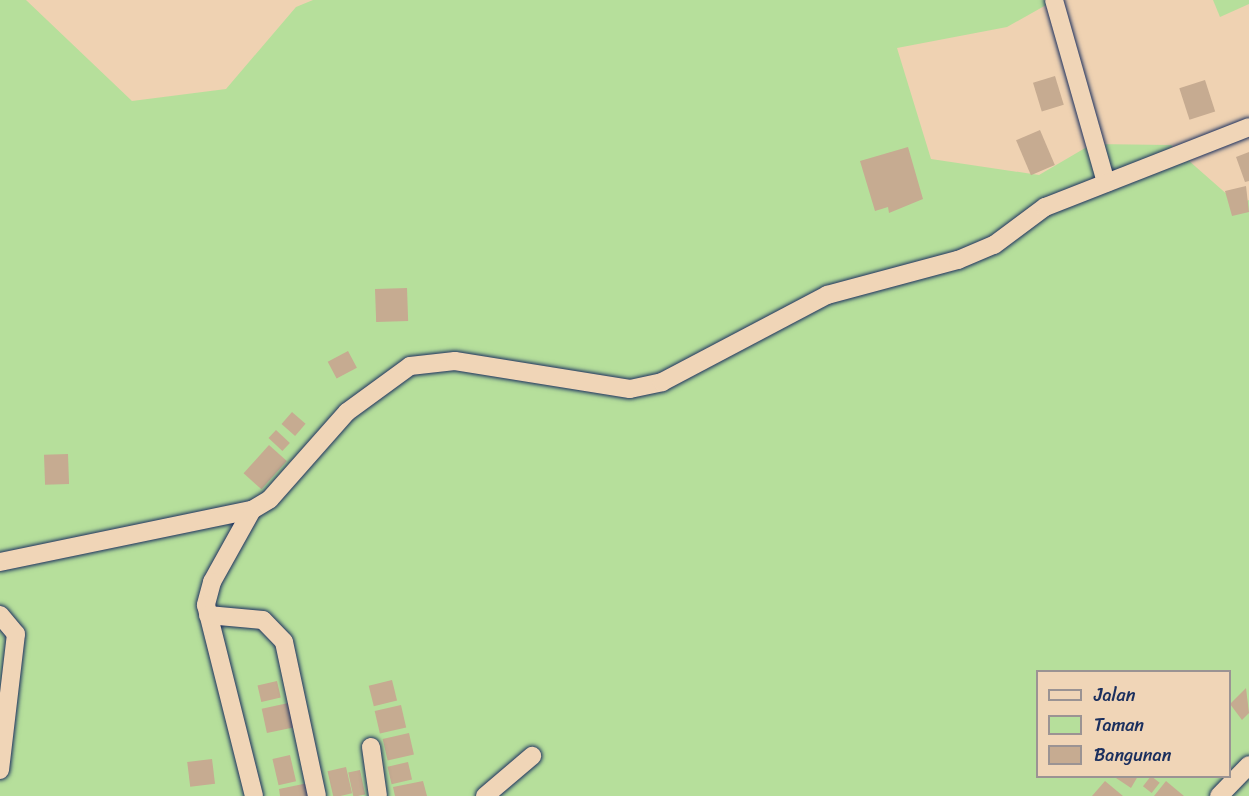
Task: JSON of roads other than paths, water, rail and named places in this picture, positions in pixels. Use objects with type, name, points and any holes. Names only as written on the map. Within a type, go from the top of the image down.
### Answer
[{"type":"street","points":[[1054,0],[1106,183]]},
{"type":"street","points":[[0,562],[252,510],[270,499],[346,412],[410,366],[455,361],[630,389],[662,382],[827,295],[958,260],[994,244],[1045,207],[1249,127]]},
{"type":"street","points":[[252,510],[212,582],[206,604],[254,796]]},
{"type":"street","points":[[0,599],[0,616],[16,634],[0,770]]},
{"type":"street","points":[[208,615],[263,620],[284,642],[317,796]]},
{"type":"street","points":[[371,747],[378,796]]},
{"type":"street","points":[[485,796],[532,756]]},
{"type":"street","points":[[1219,796],[1249,765]]}]
